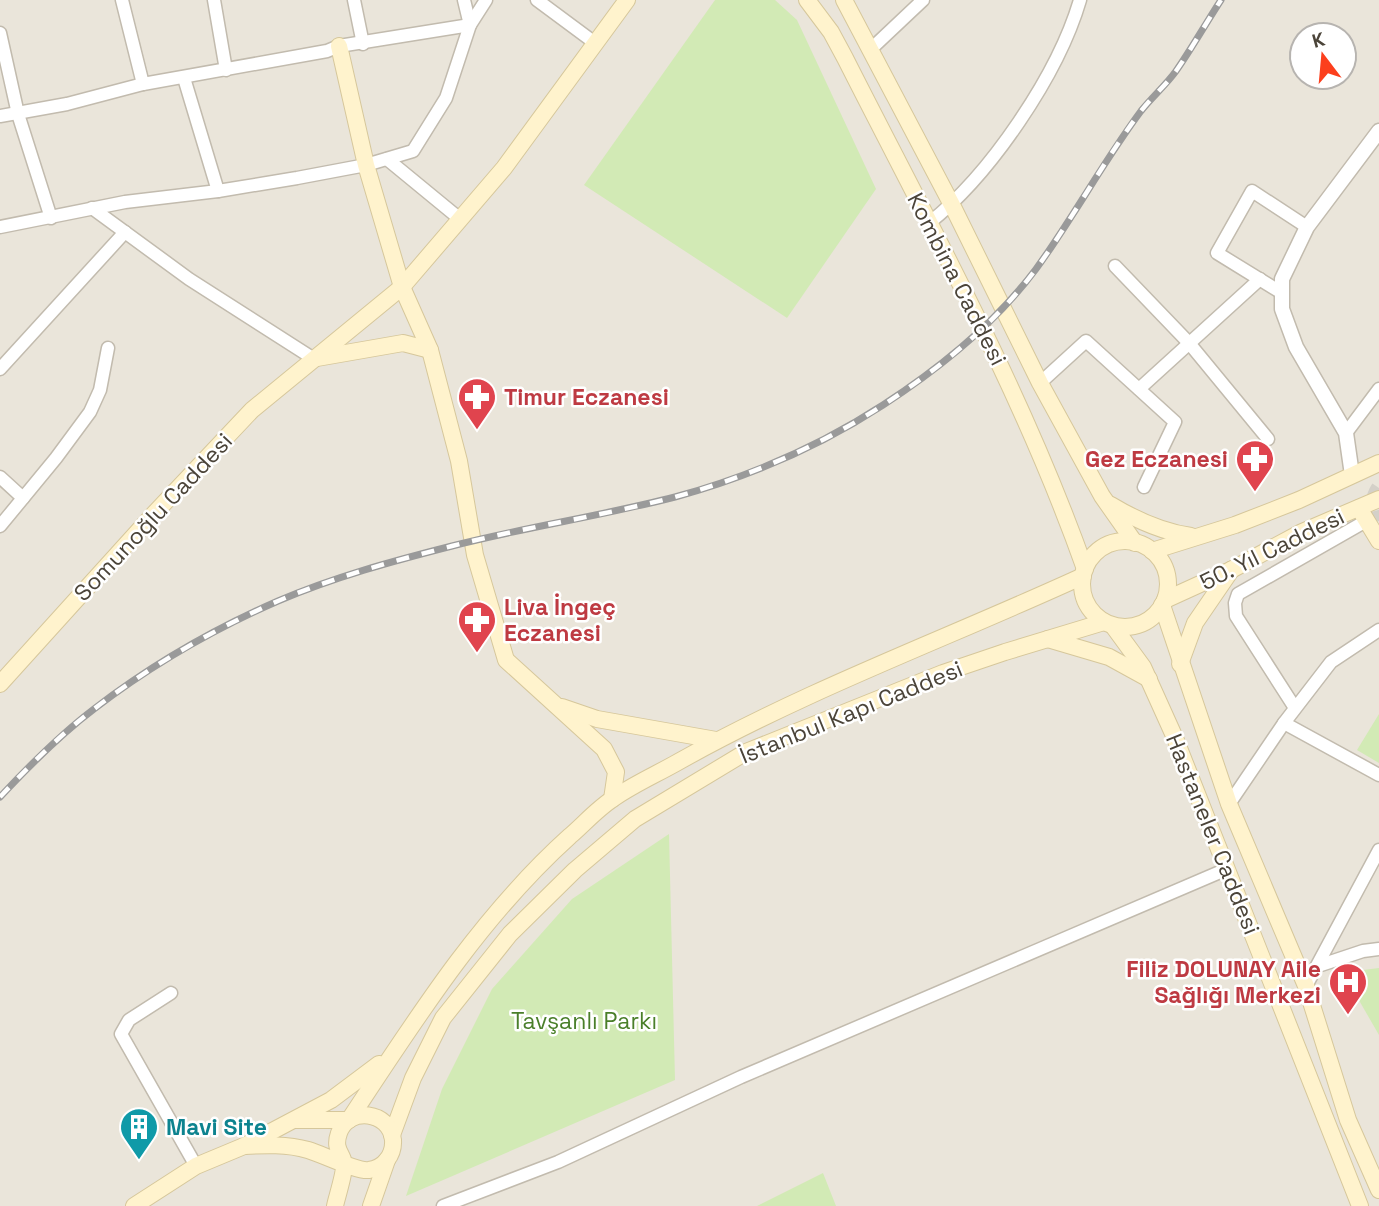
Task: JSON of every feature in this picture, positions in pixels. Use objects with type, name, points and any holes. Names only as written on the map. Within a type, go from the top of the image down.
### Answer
[{"type":"main road","name":"Somunoğlu Caddesi","points":[[0,684],[252,410],[402,287],[504,168],[627,0]]},
{"type":"main road","name":"Kombina Caddesi","points":[[807,0],[831,32],[929,223],[1040,452],[1084,573]]},
{"type":"main road","name":"Kombina Caddesi","points":[[844,0],[952,205],[1040,383],[1107,503],[1135,542]]},
{"type":"main road","points":[[339,46],[366,165],[402,287],[430,351],[460,461],[475,555],[506,660],[604,749],[616,772],[612,799]]},
{"type":"main road","points":[[314,359],[403,343],[430,351]]},
{"type":"main road","name":"50. Yıl Caddesi","points":[[1152,551],[1235,525],[1299,500],[1379,463]]},
{"type":"main road","name":"50. Yıl Caddesi","points":[[1163,603],[1302,532],[1363,514],[1379,499]]},
{"type":"main road","points":[[1107,503],[1144,523],[1177,534],[1197,537]]},
{"type":"main road","points":[[1363,514],[1379,541]]},
{"type":"main road","points":[[1115,542],[1135,542],[1152,551],[1165,567],[1167,578],[1163,603],[1150,620],[1138,625],[1109,624],[1088,607],[1084,597],[1084,573],[1091,558],[1106,546],[1115,542]]},
{"type":"main road","points":[[1180,664],[1195,623],[1233,569]]},
{"type":"main road","points":[[335,1206],[345,1163],[337,1145],[338,1135],[419,1012],[488,923],[545,859],[612,799],[716,740],[782,707],[1004,612],[1084,573]]},
{"type":"main road","name":"Hastaneler Caddesi","points":[[1163,603],[1180,664],[1229,804],[1306,986],[1348,1120],[1379,1190]]},
{"type":"main road","name":"Hastaneler Caddesi","points":[[1109,624],[1132,651],[1149,680],[1360,1206]]},
{"type":"main road","name":"İstanbul Kapı Caddesi","points":[[392,1135],[413,1078],[443,1018],[510,934],[575,870],[635,819],[746,752],[943,673],[1048,639],[1109,624]]},
{"type":"main road","points":[[1048,639],[1109,657],[1149,680]]},
{"type":"main road","points":[[553,705],[597,719],[716,740]]},
{"type":"main road","points":[[134,1206],[196,1166],[296,1120],[345,1090],[392,1054]]},
{"type":"main road","points":[[296,1120],[349,1120],[357,1116],[374,1116],[382,1120],[392,1135],[392,1152],[371,1206]]},
{"type":"main road","points":[[244,1146],[279,1145],[305,1149],[362,1171],[372,1170],[387,1160]]},
{"type":"street","points":[[122,0],[143,85]]},
{"type":"street","points":[[214,0],[226,70]]},
{"type":"street","points":[[354,0],[363,44]]},
{"type":"street","points":[[464,0],[470,25]]},
{"type":"street","points":[[0,227],[125,202],[218,191],[366,165],[413,151],[446,98],[470,25],[486,0]]},
{"type":"street","points":[[537,0],[595,43]]},
{"type":"street","points":[[871,49],[923,0]]},
{"type":"street","points":[[929,223],[952,205],[1034,100],[1080,0]]},
{"type":"street","points":[[0,116],[143,85],[327,51],[339,46],[470,25]]},
{"type":"street","points":[[0,33],[18,114],[51,218]]},
{"type":"street","points":[[184,78],[218,191]]},
{"type":"street","points":[[1352,475],[1346,433],[1296,347],[1282,309],[1282,279],[1307,227],[1374,149],[1379,131]]},
{"type":"street","points":[[387,159],[460,219]]},
{"type":"street","points":[[1282,293],[1217,253],[1252,191],[1307,227]]},
{"type":"street","points":[[92,208],[189,279],[314,359]]},
{"type":"street","points":[[0,369],[125,232]]},
{"type":"street","points":[[1115,265],[1189,344],[1268,439]]},
{"type":"street","points":[[1139,389],[1260,279]]},
{"type":"street","points":[[1040,383],[1086,341],[1175,422],[1144,487]]},
{"type":"street","points":[[0,526],[90,412],[100,390],[108,348]]},
{"type":"street","points":[[1346,433],[1379,389]]},
{"type":"street","points":[[0,477],[23,498]]},
{"type":"street","points":[[1295,708],[1236,616],[1235,603],[1238,594],[1363,514]]},
{"type":"street","points":[[1229,804],[1284,723],[1331,662],[1379,630]]},
{"type":"street","points":[[1284,723],[1379,775]]},
{"type":"street","points":[[1306,986],[1379,850]]},
{"type":"street","points":[[443,1206],[558,1162],[741,1077],[1227,869]]},
{"type":"street","points":[[1318,966],[1363,951],[1379,949]]},
{"type":"street","points":[[171,993],[129,1020],[121,1034],[196,1166]]},
{"type":"shaded area","points":[[0,0],[1379,0],[1379,1206],[0,1206]]},
{"type":"green space","points":[[715,0],[775,0],[797,20],[876,189],[787,318],[584,185]]},
{"type":"green space","points":[[1379,714],[1379,763],[1357,750]]},
{"type":"green space","name":"Tavşanlı Parkı","points":[[669,834],[675,1080],[406,1196],[442,1089],[492,989],[572,899]]},
{"type":"green space","points":[[1379,968],[1379,1035],[1345,976]]},
{"type":"green space","points":[[823,1173],[836,1206],[757,1206]]},
{"type":"tunnel","points":[[1379,488],[1374,504],[1379,521]]},
{"type":"railway","points":[[0,797],[57,740],[115,693],[183,649],[278,601],[342,577],[430,552],[647,504],[702,489],[809,447],[883,405],[966,344],[1020,289],[1050,250],[1127,130],[1176,71],[1221,0]]},
{"type":"place","name":"Timur Eczanesi","points":[[477,431]]},
{"type":"place","name":"Gez Eczanesi","points":[[1255,493]]},
{"type":"place","name":"Liva İngeç Eczanesi","points":[[477,654]]},
{"type":"place","name":"Filiz DOLUNAY Aile Sağlığı Merkezi","points":[[1348,1016]]},
{"type":"place","name":"Mavi Site","points":[[139,1161]]}]
